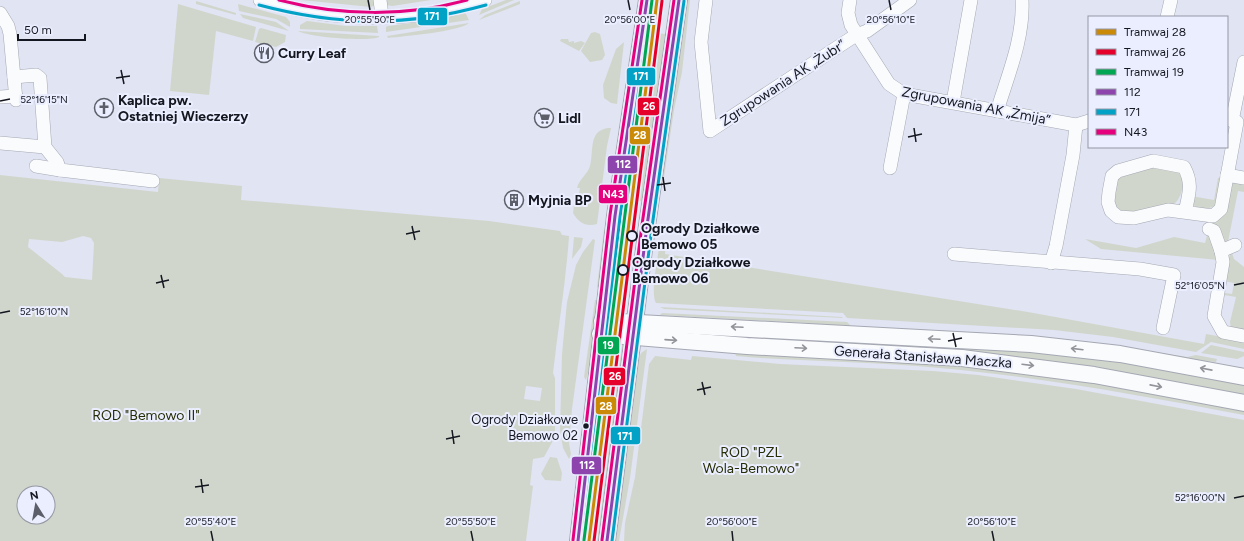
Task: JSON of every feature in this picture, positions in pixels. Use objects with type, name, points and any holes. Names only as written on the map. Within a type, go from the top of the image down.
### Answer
[{"type":"main road","points":[[578,541],[618,187],[634,94],[647,0]]},
{"type":"main road","points":[[607,541],[633,330],[678,0]]},
{"type":"main road","name":"Generała Stanisława Maczka","points":[[601,328],[962,358],[1094,375],[1244,403]]},
{"type":"main road","name":"Generała Stanisława Maczka","points":[[633,330],[1046,345],[1120,354],[1244,377]]},
{"type":"street","points":[[260,0],[323,14],[403,17],[452,10],[485,0]]},
{"type":"street","points":[[380,0],[382,16]]},
{"type":"street","points":[[382,16],[430,7],[454,0]]},
{"type":"street","name":"Zgrupowania AK „Żubr”","points":[[706,0],[701,42],[710,131],[856,34],[867,31],[910,0]]},
{"type":"street","name":"Zgrupowania AK „Żmija”","points":[[850,0],[849,19],[856,34],[889,84],[904,94],[1076,125],[1088,121]]},
{"type":"street","points":[[953,102],[971,0]]},
{"type":"street","points":[[997,111],[1009,78],[1023,13],[1022,0]]},
{"type":"street","points":[[1167,16],[1171,0]]},
{"type":"street","points":[[0,13],[8,26],[10,34],[16,98],[0,97]]},
{"type":"street","points":[[1185,212],[1190,185],[1189,177],[1184,167],[1154,161],[1118,170],[1112,176],[1108,202],[1111,211],[1118,217],[1134,218],[1168,210],[1213,216],[1220,209],[1227,175],[1244,62]]},
{"type":"street","points":[[14,77],[34,75],[40,78],[45,147],[57,162],[60,170]]},
{"type":"street","points":[[890,168],[904,94]]},
{"type":"street","points":[[1051,263],[1056,246],[1073,155],[1076,125]]},
{"type":"street","points":[[0,143],[45,147]]},
{"type":"street","points":[[36,166],[153,181]]},
{"type":"street","points":[[1227,175],[1244,178]]},
{"type":"street","points":[[1208,229],[1214,231],[1223,262],[1214,316],[1223,332],[1244,336]]},
{"type":"street","points":[[1221,251],[1235,245]]},
{"type":"street","points":[[954,254],[1140,269],[1174,274],[1163,328]]},
{"type":"green space","points":[[301,0],[376,0],[375,5],[371,7]]},
{"type":"green space","points":[[384,0],[431,0],[392,6],[387,5]]},
{"type":"green space","points":[[506,0],[514,0],[479,15],[482,9]]},
{"type":"green space","points":[[652,0],[660,0],[656,33],[665,34],[644,201],[626,200]]},
{"type":"green space","points":[[688,0],[690,0],[682,72],[674,110],[663,184],[658,188],[678,71]]},
{"type":"green space","points":[[196,1],[236,13],[236,15],[196,4]]},
{"type":"green space","points":[[520,1],[520,4],[479,20],[485,15]]},
{"type":"green space","points":[[178,4],[256,27],[253,41],[216,31],[209,95],[170,91]]},
{"type":"green space","points":[[238,4],[286,17],[290,22],[290,27],[276,19],[239,11]]},
{"type":"green space","points":[[465,12],[469,20],[386,32],[386,27],[388,26],[427,21]]},
{"type":"green space","points":[[240,14],[276,22],[289,31],[243,18]]},
{"type":"green space","points":[[307,21],[346,26],[377,26],[378,33],[300,29],[300,25]]},
{"type":"green space","points":[[469,23],[454,29],[418,35],[388,38],[387,36]]},
{"type":"green space","points":[[261,28],[286,35],[285,42],[276,47],[255,42],[259,29]]},
{"type":"green space","points":[[298,31],[379,37],[363,39],[338,38],[313,35]]},
{"type":"green space","points":[[595,32],[600,34],[605,55],[602,60],[590,62],[581,51],[591,33]]},
{"type":"green space","points":[[561,39],[568,39],[569,42],[574,41],[574,43],[581,41],[585,43],[579,51],[560,41]]},
{"type":"green space","points":[[624,42],[617,104],[611,103],[604,98],[603,85],[616,49]]},
{"type":"green space","points":[[611,128],[607,146],[597,224],[589,225],[580,222],[573,213],[575,198],[578,198],[579,196],[577,193],[579,193],[580,188],[577,188],[590,166],[595,137],[597,133]]},
{"type":"green space","points":[[1143,167],[1177,170],[1184,182],[1181,194],[1174,204],[1126,216],[1113,207],[1118,176]]},
{"type":"green space","name":"ROD \"Bemowo II\"","points":[[0,175],[158,192],[159,178],[242,186],[241,200],[489,221],[560,231],[562,235],[569,236],[553,373],[555,378],[555,437],[544,457],[533,459],[530,485],[533,486],[526,541],[0,541]],"holes":[[[83,236],[91,238],[94,243],[92,280],[65,277],[28,247],[29,239],[62,242]],[[526,386],[542,388],[540,401],[524,399]]]},
{"type":"green space","points":[[1218,178],[1224,179],[1219,204],[1207,208],[1200,208],[1196,207],[1189,201],[1191,196],[1214,200]]},
{"type":"green space","points":[[1244,180],[1244,192],[1238,191],[1227,247],[1210,225],[1233,182]]},
{"type":"green space","points":[[607,228],[601,290],[597,287],[604,230]]},
{"type":"green space","points":[[1208,232],[1219,260],[1101,249],[1085,239],[1136,248],[1174,237],[1205,243]]},
{"type":"green space","points":[[574,237],[583,238],[581,247],[572,259]]},
{"type":"green space","points":[[593,239],[595,240],[572,409],[569,443],[571,454],[569,459],[563,448],[560,430],[562,354],[567,302],[576,265],[583,252]]},
{"type":"green space","points":[[666,241],[665,254],[1028,312],[1204,344],[1206,334],[1244,341],[1244,349],[1211,342],[1196,352],[1113,337],[1054,330],[847,318],[843,313],[656,303],[654,298],[654,283],[656,265],[660,243]]},
{"type":"green space","points":[[1231,250],[1234,259],[1244,267],[1244,333],[1231,329],[1230,322],[1236,297],[1224,295],[1225,293],[1232,294],[1234,283],[1223,281]]},
{"type":"green space","points":[[595,300],[599,300],[592,358],[586,380],[584,377]]},
{"type":"green space","points":[[660,307],[842,317],[843,318],[664,309]]},
{"type":"green space","points":[[662,313],[847,322],[851,326],[1025,335],[1104,344],[1187,357],[1196,355],[1217,359],[1216,362],[807,323],[660,315]]},
{"type":"green space","points":[[658,331],[962,346],[1102,358],[1244,383],[1244,397],[796,342]]},
{"type":"green space","points":[[607,342],[613,342],[587,541],[584,541]]},
{"type":"green space","points":[[622,344],[625,344],[602,541],[597,541]]},
{"type":"green space","points":[[1211,345],[1244,352],[1244,356],[1237,359],[1201,353]]},
{"type":"green space","points":[[647,349],[630,478],[619,541],[613,541],[626,462],[639,358],[641,353]]},
{"type":"green space","points":[[755,352],[916,360],[1053,375],[1244,409],[1244,415],[1130,394],[1015,376],[914,366],[736,356],[735,353]]},
{"type":"green space","name":"ROD \"PZL Wola-Bemowo\"","points":[[655,356],[691,360],[692,356],[780,364],[933,371],[978,375],[1076,389],[1244,420],[1244,541],[624,541],[625,523],[635,477],[649,364]]},
{"type":"green space","points":[[550,457],[557,458],[562,473],[561,481],[545,480],[541,474]]},
{"type":"tram line","name":"19","points":[[584,540],[652,0]]},
{"type":"tram line","name":"28","points":[[589,541],[657,0]]},
{"type":"tram line","name":"26","points":[[594,541],[662,1]]},
{"type":"transit line","name":"N43","points":[[279,0],[349,12],[397,12],[444,6],[467,0]]},
{"type":"transit line","name":"N43","points":[[573,540],[610,215],[642,0]]},
{"type":"transit line","name":"112","points":[[578,541],[615,216],[647,0]]},
{"type":"transit line","name":"N43","points":[[602,540],[642,225],[674,0]]},
{"type":"transit line","name":"112","points":[[607,541],[647,226],[679,0]]},
{"type":"transit line","name":"171","points":[[583,541],[620,217],[652,1]]},
{"type":"transit line","name":"171","points":[[612,541],[652,227],[684,1]]},
{"type":"transit line","name":"171","points":[[259,5],[317,17],[372,21],[428,17],[486,5]]},
{"type":"place","name":"Curry Leaf","points":[[264,53]]},
{"type":"place","name":"Kaplica pw. Ostatniej Wieczerzy","points":[[104,108]]},
{"type":"place","name":"Lidl","points":[[544,118]]},
{"type":"place","name":"Myjnia BP","points":[[514,200]]},
{"type":"place","name":"Ogrody Działkowe Bemowo 05","points":[[632,236]]},
{"type":"place","name":"Ogrody Działkowe Bemowo 06","points":[[623,270]]},
{"type":"place","name":"Ogrody Działkowe Bemowo 02","points":[[586,426]]}]
